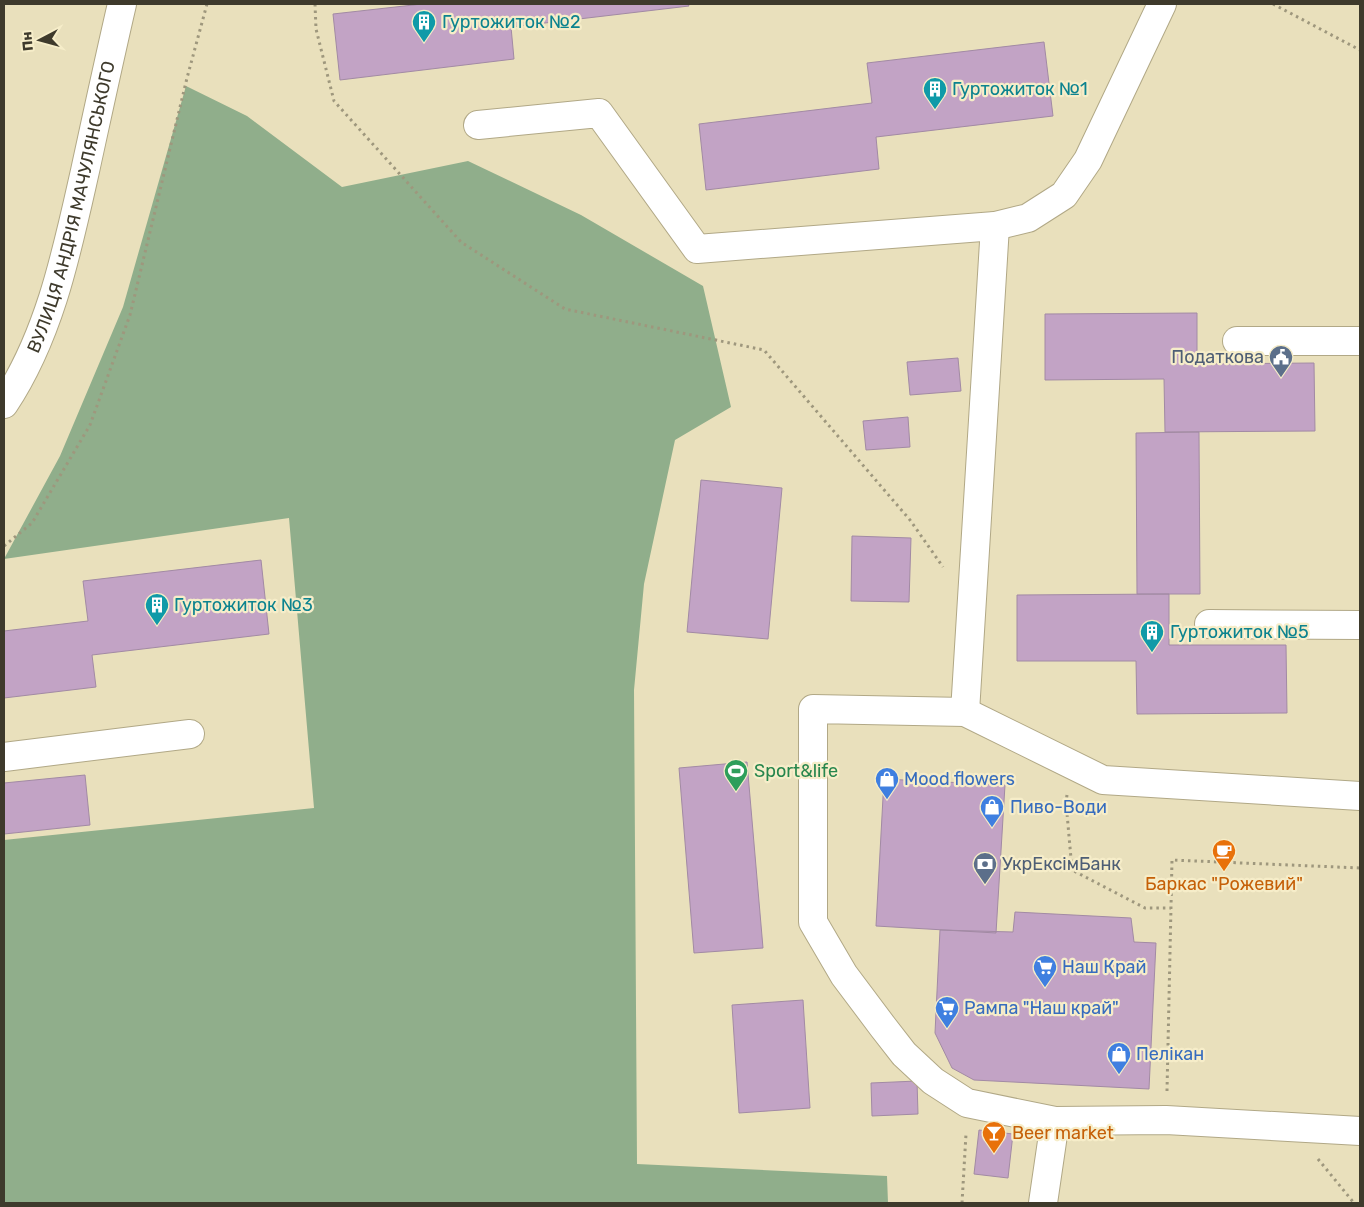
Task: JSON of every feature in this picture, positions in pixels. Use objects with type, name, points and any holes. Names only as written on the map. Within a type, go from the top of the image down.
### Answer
[{"type":"street","name":"ВУЛИЦЯ АНДРІЯ МАЧУЛЯНСЬКОГО","points":[[4,404],[28,361],[49,312],[67,252],[122,4]]},
{"type":"street","points":[[478,125],[598,113],[697,249],[995,226],[1028,218],[1064,195],[1088,160],[1162,4]]},
{"type":"street","points":[[965,712],[995,226]]},
{"type":"street","points":[[1237,341],[1360,341]]},
{"type":"street","points":[[1209,624],[1360,625]]},
{"type":"street","points":[[1360,796],[1102,780],[965,712],[814,709],[813,922],[844,975],[904,1054],[933,1081],[968,1103],[1055,1120],[1166,1120],[1360,1131]]},
{"type":"street","points":[[4,758],[190,734]]},
{"type":"street","points":[[1043,1203],[1055,1120]]},
{"type":"path","points":[[4,546],[32,524],[90,425],[130,315],[187,78],[207,4]]},
{"type":"path","points":[[315,4],[316,29],[334,101],[461,242],[565,309],[764,350],[910,520],[944,568]]},
{"type":"path","points":[[1273,4],[1360,50]]},
{"type":"path","points":[[1071,764],[1066,802],[1072,870],[1145,908],[1171,908]]},
{"type":"path","points":[[1166,1120],[1172,860],[1360,868]]},
{"type":"path","points":[[962,1203],[968,1103]]},
{"type":"path","points":[[1293,1127],[1354,1203]]},
{"type":"green space","points":[[186,86],[247,116],[342,187],[468,161],[581,215],[703,286],[731,407],[675,440],[644,584],[634,690],[637,1164],[887,1176],[888,1203],[4,1203],[4,840],[314,808],[289,518],[4,559],[60,456],[123,307]]},
{"type":"building","name":"Гуртожиток №2","points":[[422,4],[688,4],[689,6],[511,27],[514,59],[340,80],[333,14]]},
{"type":"building","name":"Гуртожиток №1","points":[[1044,42],[1053,116],[876,137],[879,169],[706,190],[699,124],[872,103],[867,63]]},
{"type":"building","points":[[1197,313],[1197,364],[1314,363],[1315,431],[1165,432],[1164,379],[1045,380],[1045,314]]},
{"type":"building","points":[[958,358],[961,391],[910,395],[907,362]]},
{"type":"building","points":[[908,417],[910,447],[866,450],[863,421]]},
{"type":"building","points":[[1199,432],[1200,594],[1137,594],[1136,433]]},
{"type":"building","points":[[701,480],[782,488],[768,639],[687,632]]},
{"type":"building","points":[[852,536],[911,538],[909,602],[851,601]]},
{"type":"building","name":"Гуртожиток №3","points":[[261,560],[269,634],[92,655],[96,687],[4,698],[4,631],[88,621],[83,581]]},
{"type":"building","name":"Гуртожиток №5","points":[[1169,594],[1169,645],[1286,645],[1287,713],[1137,714],[1136,661],[1017,661],[1017,595]]},
{"type":"building","points":[[747,762],[763,948],[694,953],[679,768]]},
{"type":"building","points":[[85,775],[90,825],[4,834],[4,783]]},
{"type":"building","points":[[884,779],[1005,785],[996,933],[876,926]]},
{"type":"building","name":"Наш Край","points":[[1015,912],[1131,918],[1134,942],[1156,943],[1149,1089],[974,1080],[952,1068],[935,1033],[940,930],[1013,932]]},
{"type":"building","points":[[803,1000],[810,1108],[739,1113],[732,1005]]},
{"type":"building","points":[[917,1081],[918,1114],[872,1116],[871,1083]]},
{"type":"building","name":"Beer market","points":[[979,1130],[1013,1134],[1008,1178],[974,1174]]},
{"type":"place","name":"Гуртожиток №2","points":[[424,43]]},
{"type":"place","name":"Гуртожиток №1","points":[[935,110]]},
{"type":"place","name":"Податкова","points":[[1281,378]]},
{"type":"place","name":"Гуртожиток №3","points":[[157,626]]},
{"type":"place","name":"Гуртожиток №5","points":[[1152,653]]},
{"type":"place","name":"Sport&life","points":[[736,792]]},
{"type":"place","name":"Mood flowers","points":[[887,800]]},
{"type":"place","name":"Пиво-Води","points":[[992,828]]},
{"type":"place","name":"Баркас \"Рожевий\"","points":[[1224,872]]},
{"type":"place","name":"УкрЕксімБанк","points":[[985,885]]},
{"type":"place","name":"Наш Край","points":[[1045,988]]},
{"type":"place","name":"Рампа \"Наш край\"","points":[[947,1029]]},
{"type":"place","name":"Пелікан","points":[[1119,1075]]},
{"type":"place","name":"Beer market","points":[[994,1154]]}]
